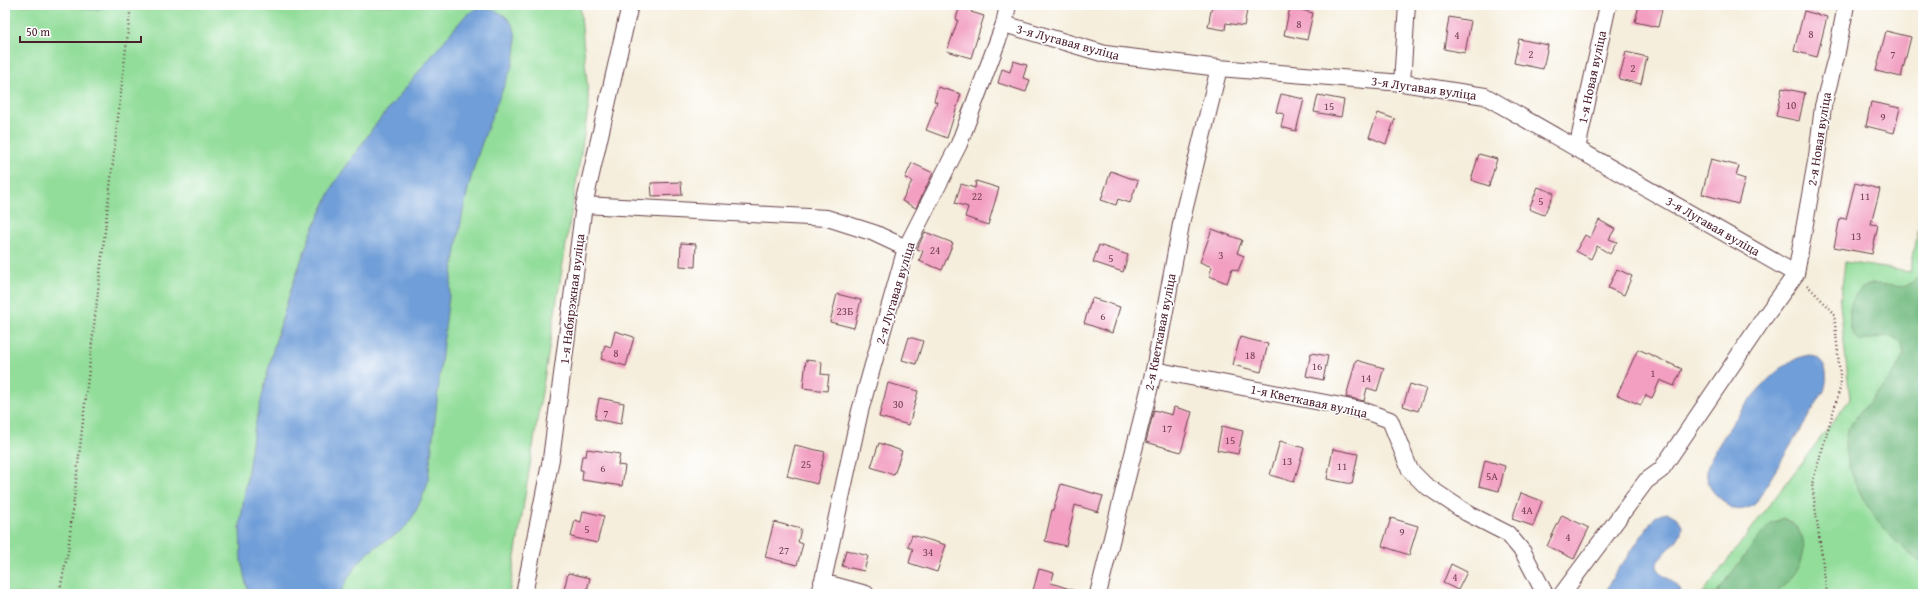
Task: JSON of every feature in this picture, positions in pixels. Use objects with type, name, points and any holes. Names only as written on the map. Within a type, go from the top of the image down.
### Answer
[{"type":"street","name":"1-я Набярэжная вуліца","points":[[524,594],[551,459],[584,205],[630,5]]},
{"type":"street","name":"2-я Лугавая вуліца","points":[[821,588],[860,411],[906,248],[959,144],[1004,24],[1008,5]]},
{"type":"street","points":[[1402,83],[1407,5]]},
{"type":"street","name":"1-я Новая вуліца","points":[[1577,149],[1608,5]]},
{"type":"street","name":"2-я Новая вуліца","points":[[1796,274],[1817,156],[1823,106],[1836,57],[1846,5]]},
{"type":"street","name":"3-я Лугавая вуліца","points":[[1004,24],[1105,54],[1219,68],[1402,83],[1485,96],[1796,274]]},
{"type":"street","name":"2-я Кветкавая вуліца","points":[[1098,594],[1154,370],[1182,219],[1219,68]]},
{"type":"street","points":[[584,205],[827,218],[874,233],[906,248]]},
{"type":"street","points":[[1562,594],[1646,481],[1661,470],[1764,318],[1796,274]]},
{"type":"street","name":"1-я Кветкавая вуліца","points":[[1154,370],[1362,410],[1390,420],[1410,470],[1425,485],[1467,513],[1508,534],[1523,552],[1545,594]]},
{"type":"street","points":[[821,588],[866,594]]},
{"type":"path","points":[[59,594],[68,551],[131,5]]},
{"type":"path","points":[[1796,274],[1834,313],[1839,363],[1841,385],[1812,484],[1827,594]]},
{"type":"green space","points":[[5,5],[580,5],[589,104],[509,594],[5,594]]},
{"type":"green space","points":[[78,5],[111,5],[94,10],[86,9]]},
{"type":"green space","points":[[1923,216],[1923,594],[1702,594],[1850,399],[1840,304],[1845,262],[1910,272],[1921,217]]},
{"type":"green space","points":[[1923,271],[1923,564],[1900,546],[1881,525],[1864,501],[1847,460],[1845,446],[1846,436],[1850,426],[1893,374],[1901,361],[1903,350],[1899,341],[1895,338],[1885,336],[1861,341],[1855,336],[1850,325],[1850,306],[1852,301],[1862,288],[1872,284],[1898,286],[1906,285],[1916,280]]},
{"type":"green space","points":[[1783,518],[1794,525],[1798,530],[1804,549],[1797,571],[1790,579],[1776,594],[1716,594],[1760,535],[1771,524]]},
{"type":"water","points":[[479,7],[501,13],[511,22],[516,36],[516,45],[514,60],[480,150],[466,198],[448,305],[427,486],[416,511],[407,525],[397,534],[377,546],[365,556],[351,573],[340,594],[248,594],[241,560],[240,525],[254,430],[273,350],[291,289],[311,233],[335,182],[376,124],[466,15]]},
{"type":"water","points":[[1809,355],[1820,360],[1825,368],[1826,385],[1824,391],[1755,504],[1741,510],[1730,507],[1710,488],[1707,479],[1709,462],[1726,432],[1738,415],[1765,383],[1780,369],[1794,360]]},
{"type":"water","points":[[1668,513],[1678,519],[1682,526],[1681,533],[1657,564],[1660,572],[1677,585],[1682,594],[1609,594],[1608,588],[1611,580],[1655,517]]},
{"type":"building","points":[[960,5],[973,5],[971,12],[984,16],[971,58],[947,51],[958,20],[956,19]]},
{"type":"building","points":[[1212,5],[1248,5],[1244,26],[1226,23],[1225,30],[1208,27]]},
{"type":"building","points":[[1639,5],[1663,5],[1658,27],[1635,22]]},
{"type":"building","points":[[1290,7],[1313,13],[1307,40],[1284,35]]},
{"type":"building","points":[[1804,11],[1827,17],[1817,57],[1794,51]]},
{"type":"building","points":[[1449,17],[1471,21],[1465,53],[1444,49]]},
{"type":"building","points":[[1886,31],[1911,37],[1901,77],[1876,71]]},
{"type":"building","points":[[1519,39],[1548,45],[1543,69],[1514,63]]},
{"type":"building","points":[[1626,52],[1647,57],[1641,84],[1619,79]]},
{"type":"building","points":[[1013,61],[1027,65],[1023,78],[1030,80],[1026,92],[998,83],[1002,69],[1010,72]]},
{"type":"building","points":[[938,87],[961,94],[947,138],[926,130],[937,102],[934,101]]},
{"type":"building","points":[[1782,88],[1805,93],[1799,121],[1776,116]]},
{"type":"building","points":[[1281,94],[1304,99],[1296,131],[1281,127],[1284,114],[1276,112]]},
{"type":"building","points":[[1318,95],[1344,100],[1341,117],[1314,112]]},
{"type":"building","points":[[1871,102],[1900,108],[1894,133],[1866,126]]},
{"type":"building","points":[[1378,113],[1395,119],[1386,144],[1369,137]]},
{"type":"building","points":[[1479,154],[1497,159],[1489,186],[1471,180]]},
{"type":"building","points":[[1711,159],[1739,166],[1736,176],[1745,179],[1738,204],[1702,194]]},
{"type":"building","points":[[912,163],[933,173],[916,208],[902,201],[912,181],[905,178]]},
{"type":"building","points":[[1111,171],[1138,181],[1130,203],[1118,199],[1116,205],[1101,200]]},
{"type":"building","points":[[976,181],[999,188],[988,225],[965,217],[968,207],[955,203],[961,184],[975,188]]},
{"type":"building","points":[[681,182],[682,195],[652,196],[651,183]]},
{"type":"building","points":[[1855,183],[1880,189],[1871,224],[1878,225],[1872,254],[1834,247],[1840,218],[1846,219]]},
{"type":"building","points":[[1538,187],[1554,193],[1544,215],[1529,209]]},
{"type":"building","points":[[1599,220],[1615,229],[1609,239],[1617,242],[1610,254],[1597,246],[1591,259],[1576,251],[1585,235],[1590,238]]},
{"type":"building","points":[[1212,229],[1242,240],[1237,253],[1244,256],[1238,271],[1232,269],[1227,283],[1209,276],[1212,267],[1200,262]]},
{"type":"building","points":[[925,232],[953,243],[942,270],[919,261],[923,251],[917,249]]},
{"type":"building","points":[[681,243],[696,244],[695,267],[680,266]]},
{"type":"building","points":[[1099,245],[1128,255],[1123,272],[1093,262]]},
{"type":"building","points":[[1617,269],[1632,276],[1624,295],[1608,288]]},
{"type":"building","points":[[837,294],[861,300],[854,328],[830,322]]},
{"type":"building","points":[[1092,298],[1120,307],[1112,333],[1084,323]]},
{"type":"building","points":[[615,331],[634,337],[626,366],[601,359],[605,345],[611,347]]},
{"type":"building","points":[[909,337],[923,341],[916,364],[902,360]]},
{"type":"building","points":[[1240,337],[1268,344],[1261,372],[1233,365]]},
{"type":"building","points":[[1638,349],[1682,369],[1674,386],[1660,380],[1652,398],[1646,395],[1641,405],[1617,395]]},
{"type":"building","points":[[1311,353],[1328,356],[1323,380],[1306,376]]},
{"type":"building","points":[[806,360],[822,362],[821,374],[829,375],[827,391],[803,388]]},
{"type":"building","points":[[1356,360],[1384,368],[1377,391],[1367,388],[1364,401],[1346,397]]},
{"type":"building","points":[[888,383],[918,391],[909,425],[879,417]]},
{"type":"building","points":[[1410,384],[1426,389],[1418,411],[1403,406]]},
{"type":"building","points":[[599,398],[624,403],[621,424],[595,419]]},
{"type":"building","points":[[1174,407],[1192,412],[1181,452],[1146,442],[1154,410],[1172,415]]},
{"type":"building","points":[[1222,426],[1243,431],[1238,454],[1217,450]]},
{"type":"building","points":[[1280,441],[1304,448],[1294,482],[1270,475]]},
{"type":"building","points":[[879,443],[902,451],[894,475],[871,467]]},
{"type":"building","points":[[795,445],[825,452],[817,484],[787,476]]},
{"type":"building","points":[[587,449],[620,454],[618,465],[625,466],[622,486],[582,480],[583,470],[580,470],[582,456],[586,456]]},
{"type":"building","points":[[1333,449],[1358,454],[1352,484],[1327,479]]},
{"type":"building","points":[[1485,460],[1505,466],[1499,491],[1479,486]]},
{"type":"building","points":[[1061,484],[1103,496],[1098,512],[1075,505],[1066,546],[1045,541],[1052,510]]},
{"type":"building","points":[[1521,493],[1542,501],[1533,526],[1512,519]]},
{"type":"building","points":[[583,511],[604,516],[597,543],[571,537],[575,520],[581,522]]},
{"type":"building","points":[[1562,515],[1589,528],[1574,559],[1547,546]]},
{"type":"building","points":[[1391,518],[1418,526],[1409,555],[1382,546]]},
{"type":"building","points":[[774,522],[801,529],[798,542],[803,544],[797,565],[765,557]]},
{"type":"building","points":[[912,535],[946,545],[937,572],[909,563],[913,549],[908,547]]},
{"type":"building","points":[[846,550],[868,556],[864,571],[842,566]]},
{"type":"building","points":[[1451,564],[1467,572],[1458,590],[1443,583]]},
{"type":"building","points":[[1039,569],[1054,573],[1051,583],[1076,591],[1076,594],[1032,594]]},
{"type":"building","points":[[568,573],[590,578],[586,594],[563,594]]}]
